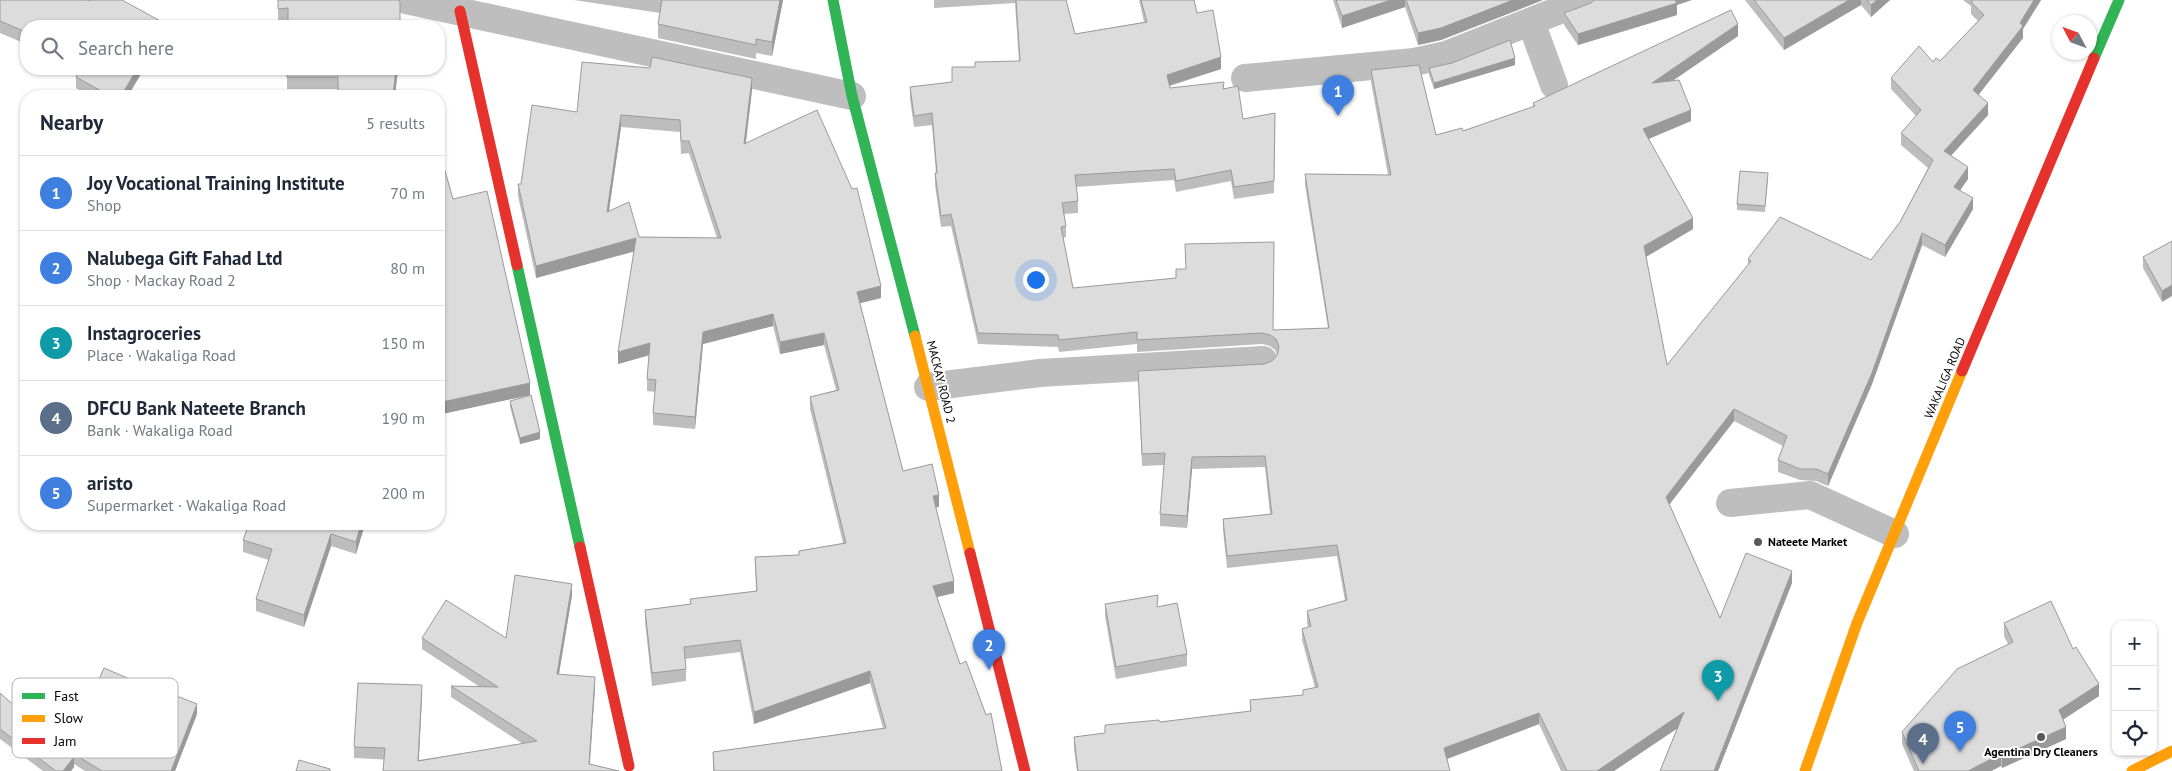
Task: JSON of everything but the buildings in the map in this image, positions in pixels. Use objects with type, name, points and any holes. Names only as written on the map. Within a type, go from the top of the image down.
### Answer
[{"type":"street","points":[[406,0],[852,96]]},
{"type":"street","name":"MACKAY ROAD 2","points":[[833,0],[852,96],[1025,771]]},
{"type":"street","points":[[1245,78],[1414,62],[1446,55],[1585,0]]},
{"type":"street","name":"WAKALIGA ROAD","points":[[1805,771],[1857,623],[2070,111],[2119,0]]},
{"type":"street","points":[[460,11],[629,766]]},
{"type":"street","points":[[1532,22],[1554,85]]},
{"type":"street","points":[[928,387],[1040,373],[1263,360]]},
{"type":"street","points":[[1730,503],[1810,495],[1894,534]]},
{"type":"street","points":[[2134,771],[2172,752]]},
{"type":"traffic: fast","points":[[833,0],[852,96],[915,336]]},
{"type":"traffic: fast","points":[[2097,51],[2119,0]]},
{"type":"traffic: fast","points":[[517,265],[580,547]]},
{"type":"traffic: slow","points":[[915,336],[970,553]]},
{"type":"traffic: slow","points":[[1805,771],[1857,623],[1962,371]]},
{"type":"traffic: slow","points":[[2132,771],[2172,751]]},
{"type":"traffic: jam","points":[[460,11],[517,265]]},
{"type":"traffic: jam","points":[[1962,371],[2093,60]]},
{"type":"traffic: jam","points":[[580,547],[629,766]]},
{"type":"traffic: jam","points":[[970,553],[1025,771]]},
{"type":"place","name":"Joy Vocational Training Institute","points":[[1338,116]]},
{"type":"place","name":"Nateete Market","points":[[1758,542]]},
{"type":"place","name":"Nalubega Gift Fahad Ltd","points":[[989,670]]},
{"type":"place","name":"Instagroceries","points":[[1718,701]]},
{"type":"place","name":"Agentina Dry Cleaners","points":[[2041,737]]},
{"type":"place","name":"aristo","points":[[1960,752]]},
{"type":"place","name":"DFCU Bank Nateete Branch","points":[[1923,764]]}]
